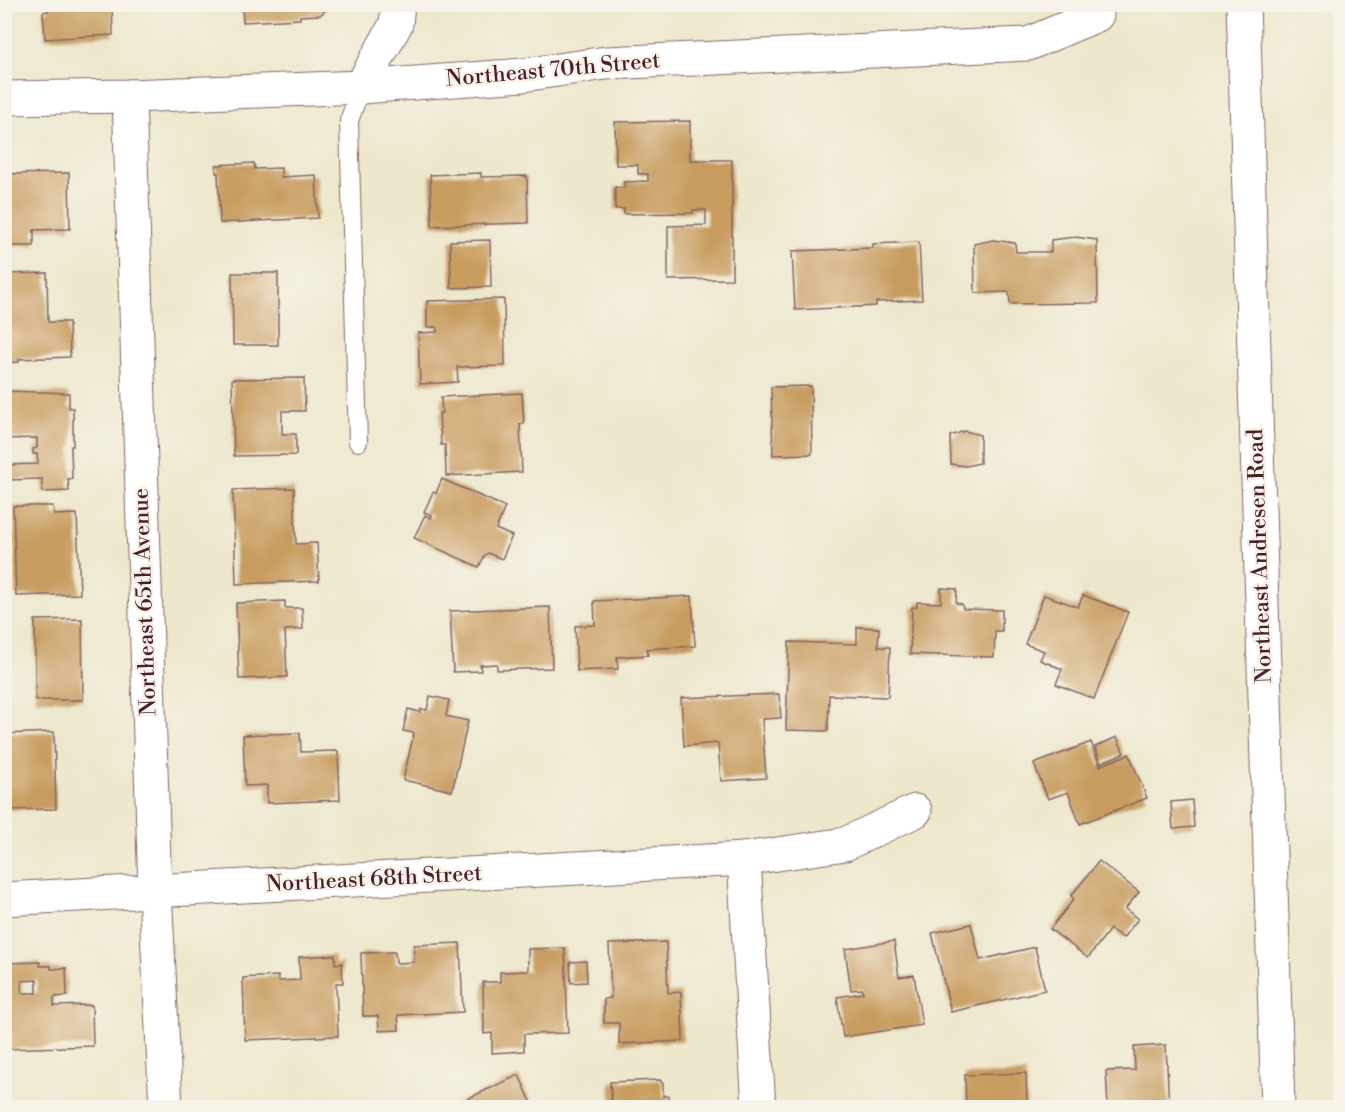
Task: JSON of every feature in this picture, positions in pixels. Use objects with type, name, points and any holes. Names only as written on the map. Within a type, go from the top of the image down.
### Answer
[{"type":"street","points":[[361,87],[396,24],[398,4]]},
{"type":"street","name":"Northeast Andresen Road","points":[[1243,4],[1278,1107]]},
{"type":"street","name":"Northeast 70th Street","points":[[4,98],[129,96],[361,87],[523,75],[606,63],[1028,44],[1103,10]]},
{"type":"street","name":"Northeast 65th Avenue","points":[[129,96],[155,891],[166,1107]]},
{"type":"street","name":"Northeast 68th Street","points":[[4,899],[744,859],[845,844],[915,811]]},
{"type":"street","points":[[744,859],[759,1107]]},
{"type":"lane","points":[[358,442],[349,121],[361,87]]},
{"type":"building","points":[[47,4],[112,4],[113,35],[45,39],[43,12],[48,11]]},
{"type":"building","points":[[242,4],[327,4],[328,8],[320,15],[300,16],[300,19],[243,22]]},
{"type":"building","points":[[468,4],[507,4],[507,6],[468,8]]},
{"type":"building","points":[[690,121],[690,160],[732,160],[732,279],[668,280],[668,226],[706,225],[706,210],[693,210],[693,213],[624,214],[624,209],[615,209],[615,187],[624,188],[624,182],[648,181],[648,174],[638,174],[638,165],[616,165],[615,122]]},
{"type":"building","points":[[254,163],[255,169],[281,168],[281,177],[316,175],[318,218],[220,223],[216,165]]},
{"type":"building","points":[[69,173],[70,229],[34,230],[34,246],[11,246],[10,230],[4,230],[4,174]]},
{"type":"building","points":[[481,173],[481,177],[527,176],[528,223],[432,226],[430,175]]},
{"type":"building","points":[[1075,237],[1097,240],[1098,303],[1010,304],[1009,292],[975,293],[974,244],[993,240],[1015,243],[1016,252],[1051,252],[1051,240]]},
{"type":"building","points":[[490,240],[491,287],[451,288],[450,241]]},
{"type":"building","points":[[919,242],[922,300],[876,302],[876,306],[795,310],[792,251],[873,248],[873,244]]},
{"type":"building","points":[[47,273],[48,322],[69,322],[70,357],[19,359],[19,362],[4,363],[4,274]]},
{"type":"building","points":[[232,273],[278,273],[278,345],[233,345]]},
{"type":"building","points":[[504,299],[505,366],[457,367],[458,382],[420,384],[418,333],[437,332],[437,327],[427,327],[427,301]]},
{"type":"building","points":[[304,378],[305,411],[282,411],[282,434],[296,434],[296,455],[234,456],[232,379]]},
{"type":"building","points":[[811,386],[812,454],[773,455],[771,387]]},
{"type":"building","points":[[5,391],[69,393],[69,408],[73,408],[73,446],[71,446],[72,479],[68,479],[69,491],[42,492],[42,479],[6,480],[6,465],[38,464],[37,454],[33,454],[33,449],[37,448],[37,438],[6,439]]},
{"type":"building","points":[[522,393],[524,424],[520,424],[522,472],[446,476],[445,445],[441,445],[439,413],[442,413],[441,397]]},
{"type":"building","points":[[965,431],[980,435],[980,463],[966,466],[951,464],[950,436]]},
{"type":"building","points":[[442,479],[505,507],[496,529],[512,536],[502,559],[488,553],[479,567],[414,538],[425,515],[431,518],[432,515],[424,512]]},
{"type":"building","points":[[294,488],[296,544],[317,543],[319,581],[236,584],[233,490]]},
{"type":"building","points":[[13,506],[53,506],[54,515],[77,514],[80,594],[16,596]]},
{"type":"building","points":[[941,588],[957,589],[956,603],[962,604],[963,609],[1002,610],[1002,631],[995,631],[994,657],[910,654],[912,607],[917,607],[917,602],[941,603]]},
{"type":"building","points":[[1044,595],[1078,607],[1083,595],[1128,612],[1094,699],[1056,684],[1062,669],[1040,660],[1044,651],[1025,644]]},
{"type":"building","points":[[692,596],[695,646],[647,649],[648,655],[617,657],[618,669],[577,671],[575,626],[595,625],[594,601]]},
{"type":"building","points":[[285,601],[285,608],[302,608],[303,629],[285,630],[287,677],[239,679],[236,603]]},
{"type":"building","points":[[550,607],[552,668],[497,670],[497,664],[480,665],[481,671],[453,672],[450,611]]},
{"type":"building","points":[[82,619],[83,700],[35,700],[35,620]]},
{"type":"building","points":[[857,627],[879,628],[878,647],[890,647],[888,697],[829,695],[828,731],[786,730],[789,642],[857,644]]},
{"type":"building","points":[[779,694],[781,718],[762,719],[766,778],[721,781],[718,743],[684,746],[681,698]]},
{"type":"building","points":[[430,696],[449,700],[446,716],[468,721],[452,791],[403,780],[414,733],[403,731],[408,709],[420,712],[421,709],[427,710]]},
{"type":"building","points":[[54,732],[56,809],[4,810],[4,734]]},
{"type":"building","points":[[300,733],[301,752],[338,751],[340,800],[267,803],[267,785],[245,786],[243,735]]},
{"type":"building","points":[[1117,737],[1124,753],[1101,763],[1095,747]]},
{"type":"building","points":[[1091,742],[1100,766],[1129,754],[1147,798],[1080,824],[1068,792],[1048,799],[1034,764]]},
{"type":"building","points":[[1192,800],[1194,827],[1173,829],[1171,802]]},
{"type":"building","points":[[1099,861],[1139,892],[1125,909],[1138,919],[1123,938],[1110,929],[1088,958],[1050,929],[1074,899],[1071,896]]},
{"type":"building","points":[[971,924],[980,960],[1035,947],[1045,990],[951,1012],[932,933]]},
{"type":"building","points":[[894,941],[899,977],[914,975],[922,1025],[843,1037],[837,997],[863,993],[862,989],[851,990],[845,949]]},
{"type":"building","points":[[666,942],[668,993],[681,992],[683,1041],[619,1044],[619,1023],[604,1023],[604,999],[611,998],[609,944]]},
{"type":"building","points":[[460,943],[463,1012],[398,1015],[399,1030],[379,1031],[378,1016],[363,1016],[361,953],[395,952],[396,963],[414,962],[414,945]]},
{"type":"building","points":[[565,948],[568,1033],[524,1034],[524,1051],[492,1053],[492,1033],[484,1034],[483,982],[500,982],[500,972],[528,971],[528,949]]},
{"type":"building","points":[[335,955],[335,964],[342,963],[343,983],[336,983],[338,1036],[245,1040],[243,978],[278,976],[278,981],[300,980],[299,957]]},
{"type":"building","points":[[586,961],[587,982],[571,983],[570,962]]},
{"type":"building","points":[[40,962],[40,966],[51,966],[51,969],[66,968],[67,996],[54,997],[54,1006],[92,1005],[93,1046],[5,1049],[4,963]],"holes":[[[37,980],[37,993],[22,993],[22,981]]]},
{"type":"building","points":[[1166,1045],[1169,1107],[1108,1108],[1106,1071],[1135,1070],[1134,1047]]},
{"type":"building","points":[[1026,1073],[1027,1108],[966,1108],[965,1075]]},
{"type":"building","points":[[519,1075],[534,1108],[447,1108]]},
{"type":"building","points":[[660,1080],[663,1084],[663,1096],[668,1096],[669,1108],[612,1108],[610,1082]]}]
